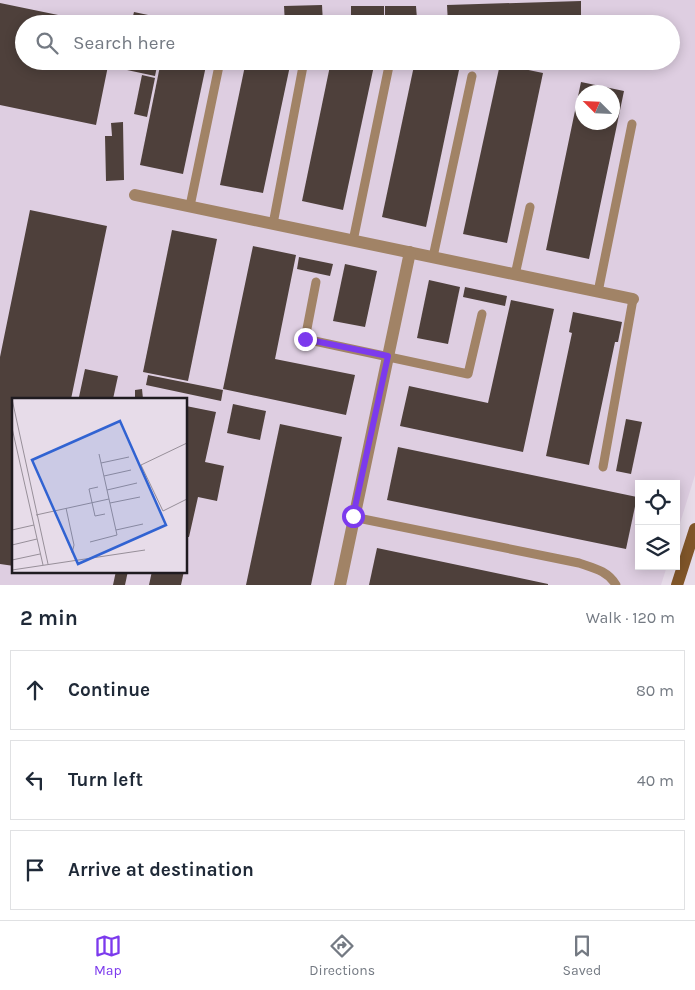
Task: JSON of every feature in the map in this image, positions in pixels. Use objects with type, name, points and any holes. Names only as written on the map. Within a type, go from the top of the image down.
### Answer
[{"type":"street","points":[[135,195],[633,299]]},
{"type":"street","points":[[340,585],[410,252]]},
{"type":"street","points":[[677,585],[695,529]]},
{"type":"lane","points":[[190,206],[218,70]]},
{"type":"lane","points":[[273,224],[302,70]]},
{"type":"lane","points":[[353,241],[388,70]]},
{"type":"lane","points":[[433,257],[472,76]]},
{"type":"lane","points":[[598,292],[632,124]]},
{"type":"lane","points":[[515,275],[530,207]]},
{"type":"lane","points":[[316,282],[305,339],[468,374],[482,314]]},
{"type":"lane","points":[[603,467],[633,299]]},
{"type":"lane","points":[[353,516],[579,563],[596,568],[611,577],[616,585]]},
{"type":"shaded area","points":[[0,0],[695,0],[695,475],[680,523],[680,480],[635,480],[635,570],[666,570],[661,585],[0,585]]},
{"type":"building","points":[[581,1],[581,15],[448,15],[447,5]]},
{"type":"building","points":[[0,3],[58,15],[15,15],[15,70],[107,70],[96,125],[0,105]]},
{"type":"building","points":[[322,5],[323,15],[284,15],[284,6]]},
{"type":"building","points":[[351,6],[384,6],[384,15],[351,15]]},
{"type":"building","points":[[385,6],[416,6],[417,15],[385,15]]},
{"type":"building","points":[[134,12],[148,15],[133,15]]},
{"type":"building","points":[[127,70],[156,70],[155,76]]},
{"type":"building","points":[[159,70],[205,70],[183,174],[140,165]]},
{"type":"building","points":[[244,70],[289,70],[263,193],[220,185]]},
{"type":"building","points":[[329,70],[373,70],[343,210],[302,201]]},
{"type":"building","points":[[413,70],[459,70],[426,227],[382,217]]},
{"type":"building","points":[[499,70],[529,70],[543,73],[507,243],[463,234]]},
{"type":"building","points":[[142,75],[155,78],[147,117],[134,114]]},
{"type":"building","points":[[581,82],[595,85],[580,85]]},
{"type":"building","points":[[620,90],[624,91],[620,110]]},
{"type":"building","points":[[575,111],[575,130],[616,130],[589,259],[546,250]]},
{"type":"building","points":[[123,122],[124,180],[106,181],[105,136],[112,136],[111,123]]},
{"type":"building","points":[[30,210],[107,226],[71,398],[12,398],[12,566],[0,564],[0,357]]},
{"type":"building","points":[[172,230],[217,239],[188,381],[143,372]]},
{"type":"building","points":[[253,246],[296,255],[275,359],[355,375],[346,415],[223,389]]},
{"type":"building","points":[[299,257],[333,264],[330,276],[297,269]]},
{"type":"building","points":[[345,264],[377,271],[365,327],[333,321]]},
{"type":"building","points":[[429,280],[460,287],[448,344],[417,338]]},
{"type":"building","points":[[465,287],[507,296],[505,306],[463,297]]},
{"type":"building","points":[[511,300],[554,309],[523,452],[400,426],[409,386],[488,403]]},
{"type":"building","points":[[573,312],[622,322],[618,342],[615,342],[589,465],[546,456],[572,333],[569,332]]},
{"type":"building","points":[[85,369],[118,376],[113,398],[79,397]]},
{"type":"building","points":[[148,375],[223,390],[221,401],[146,385]]},
{"type":"building","points":[[142,389],[143,398],[135,398],[135,390]]},
{"type":"building","points":[[233,404],[266,411],[260,440],[227,433]]},
{"type":"building","points":[[188,406],[216,412],[205,462],[224,466],[217,501],[198,497],[189,537]]},
{"type":"building","points":[[626,419],[642,422],[631,474],[616,471]]},
{"type":"building","points":[[280,424],[342,437],[311,585],[246,585]]},
{"type":"building","points":[[398,447],[635,497],[635,506],[626,549],[387,500]]},
{"type":"building","points":[[377,548],[548,584],[548,585],[369,585]]},
{"type":"building","points":[[116,572],[128,572],[125,585],[113,585]]},
{"type":"building","points":[[152,572],[184,572],[181,585],[149,585]]},
{"type":"route","points":[[305,339],[388,356],[353,516]]}]
